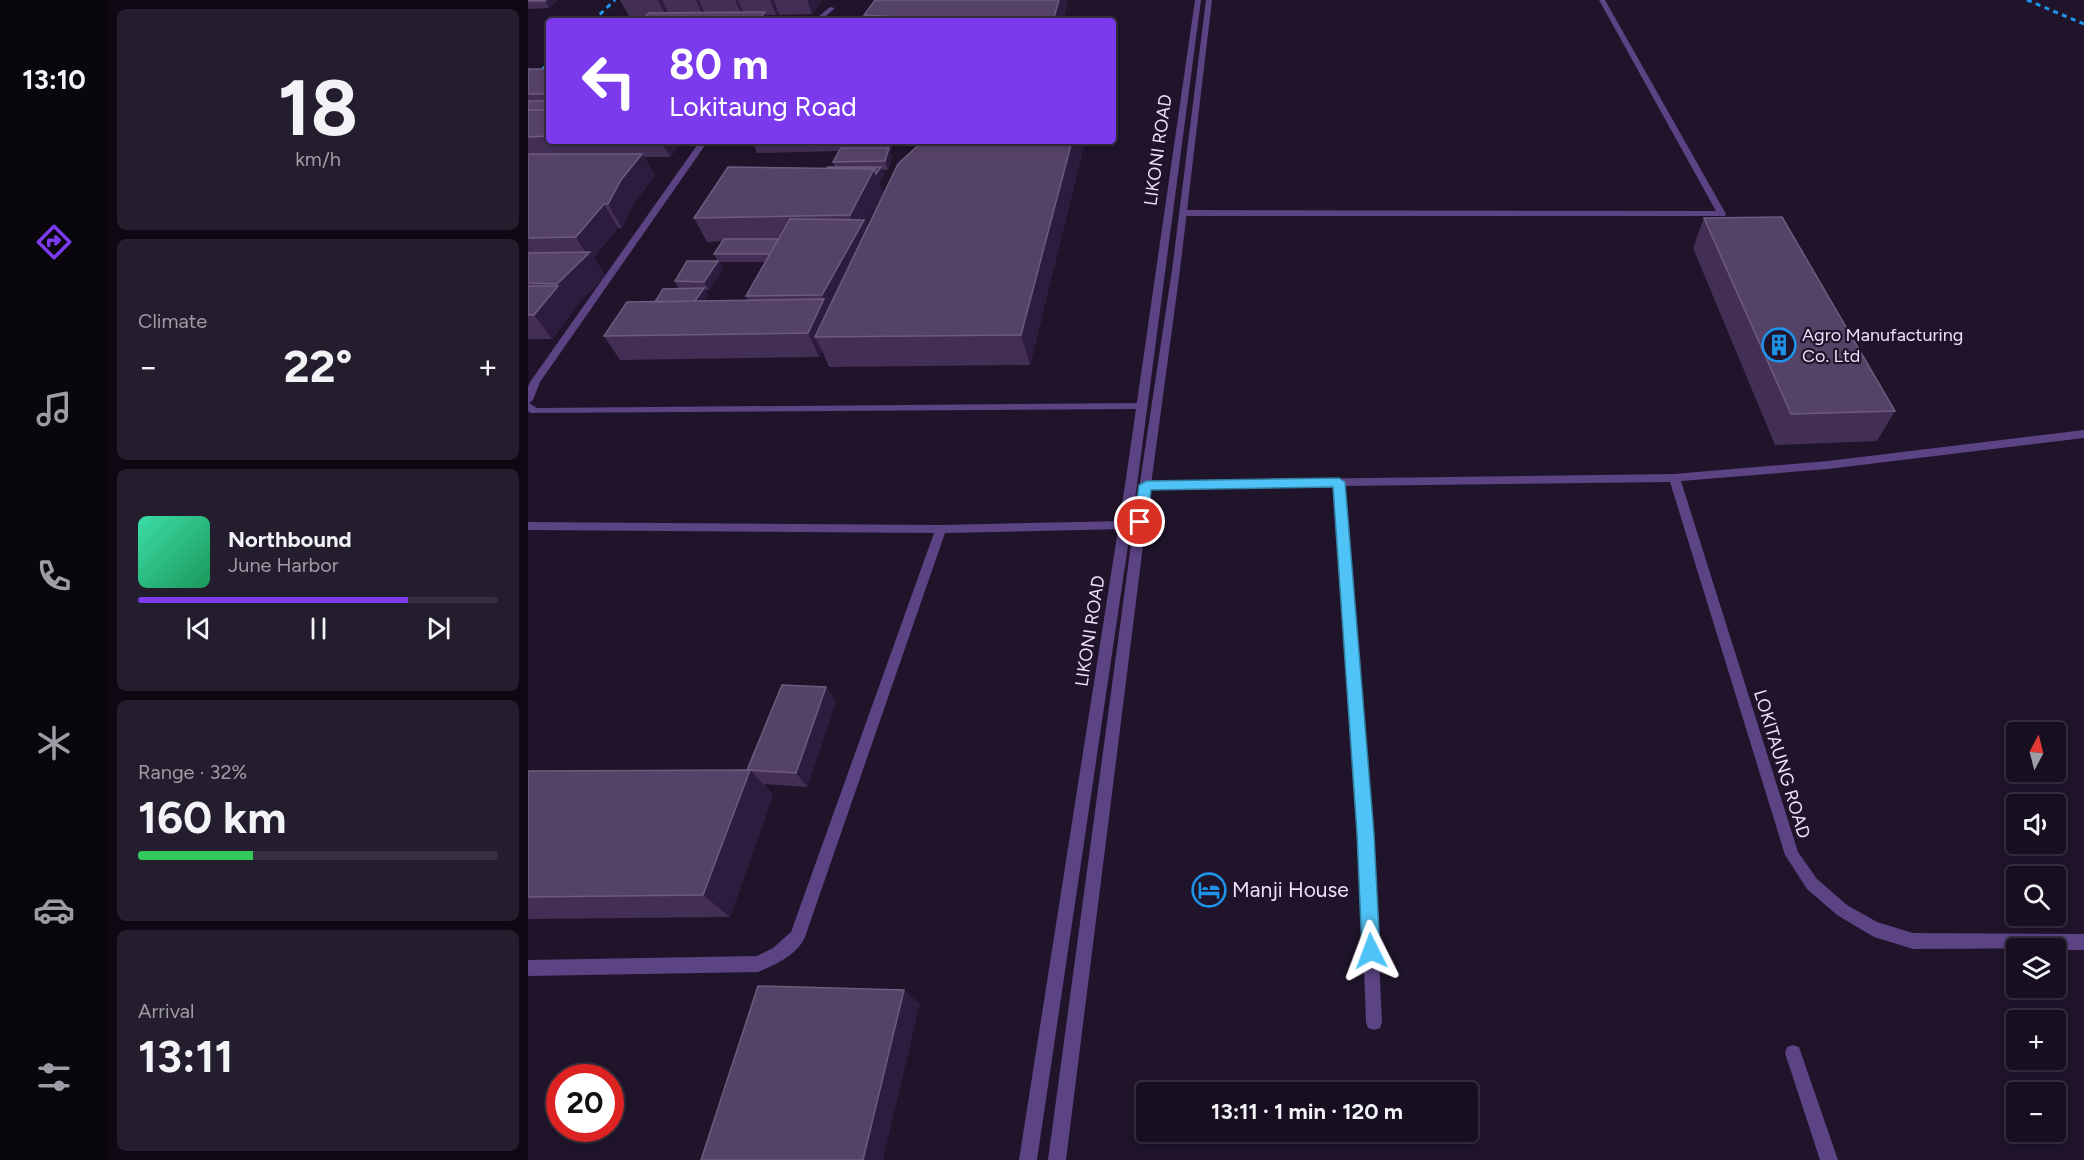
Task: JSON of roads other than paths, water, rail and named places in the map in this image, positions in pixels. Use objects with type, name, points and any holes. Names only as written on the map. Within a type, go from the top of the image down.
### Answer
[{"type":"street","name":"LIKONI ROAD","points":[[1028,1160],[1125,525],[1198,0]]},
{"type":"street","name":"LIKONI ROAD","points":[[1057,1160],[1183,213],[1209,0]]},
{"type":"street","points":[[1168,213],[1722,214],[1602,0]]},
{"type":"street","points":[[820,18],[832,8]]},
{"type":"street","points":[[528,400],[535,382],[702,144]]},
{"type":"street","points":[[528,405],[535,411],[1142,406]]},
{"type":"street","points":[[1146,485],[1674,478],[1828,465],[2084,434]]},
{"type":"street","name":"LOKITAUNG ROAD","points":[[1674,478],[1792,855],[1812,884],[1842,910],[1874,929],[1913,941],[2084,942]]},
{"type":"street","points":[[1339,482],[1366,834],[1374,1022]]},
{"type":"street","points":[[528,526],[941,528],[1125,525]]},
{"type":"street","points":[[528,968],[758,964],[779,954],[796,937],[941,528]]},
{"type":"street","points":[[1793,1053],[1829,1160]]},
{"type":"railway","points":[[596,18],[615,0]]},
{"type":"railway","points":[[2027,0],[2084,24]]},
{"type":"railway","points":[[528,83],[546,66]]},
{"type":"place","name":"Agro Manufacturing Co. Ltd","points":[[1779,345]]},
{"type":"place","name":"Manji House","points":[[1209,890]]}]
